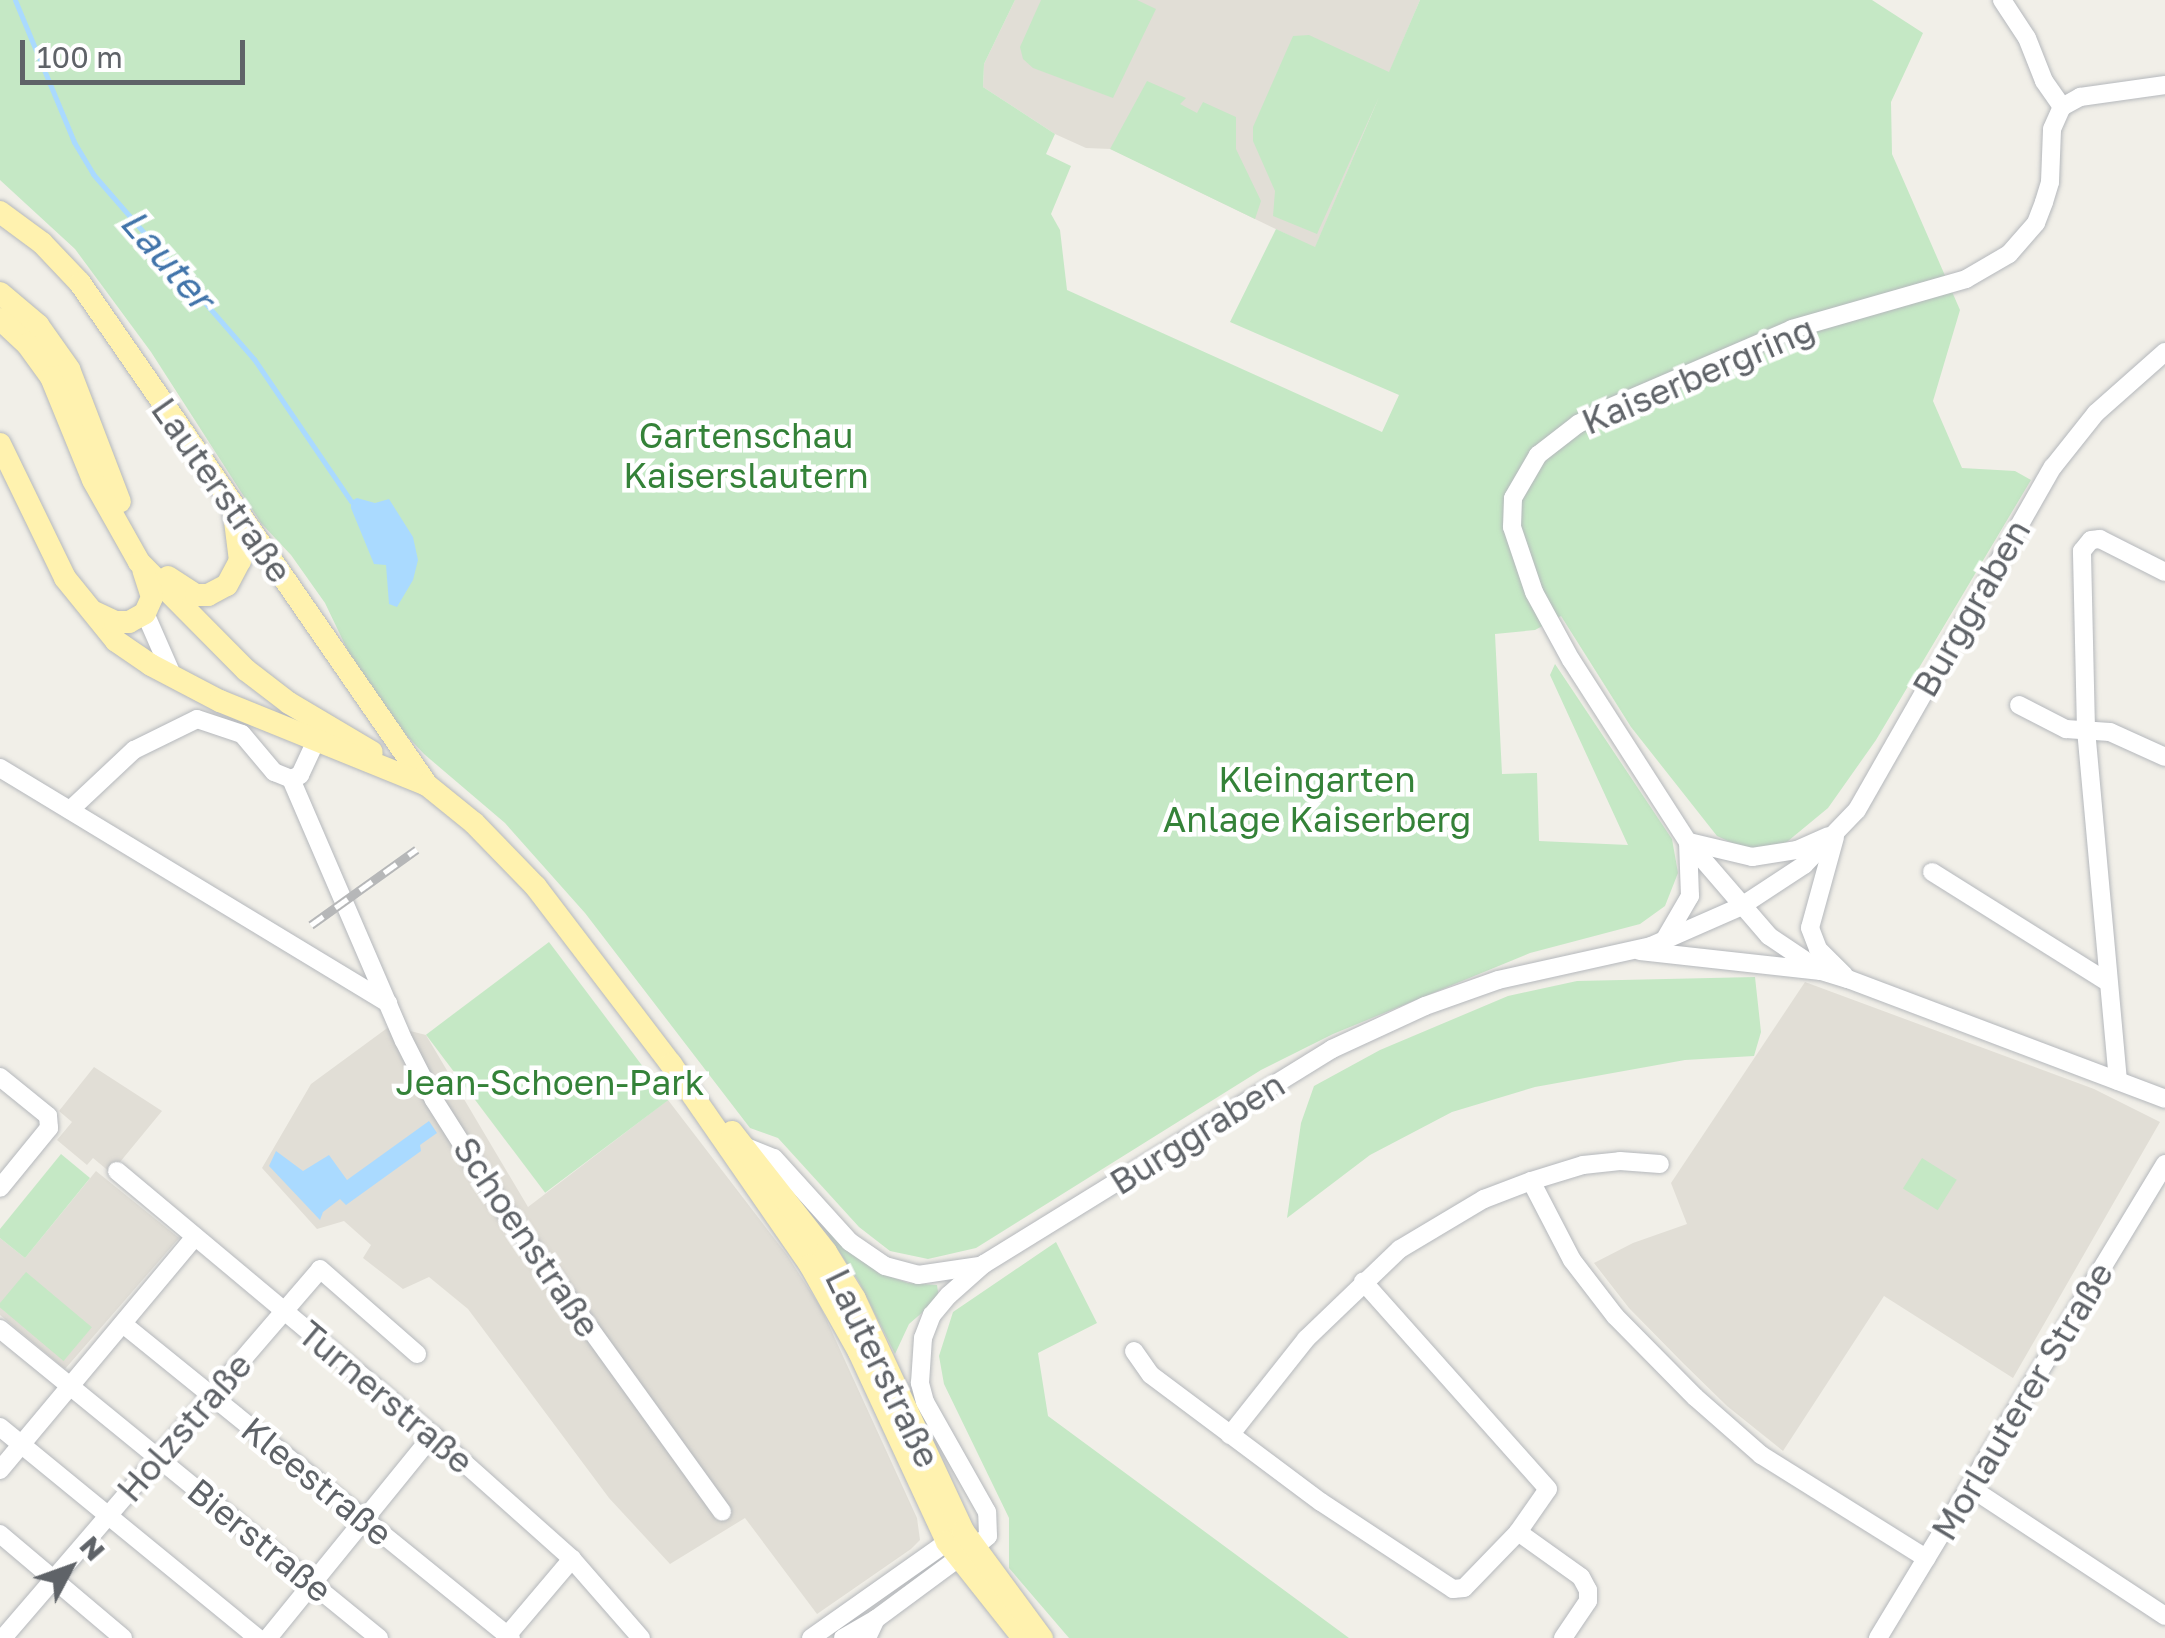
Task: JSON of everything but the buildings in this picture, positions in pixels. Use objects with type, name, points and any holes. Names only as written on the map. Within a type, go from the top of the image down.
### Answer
[{"type":"main road","name":"Lauterstraße","points":[[0,212],[42,242],[80,284],[427,785]]},
{"type":"main road","points":[[0,292],[38,325],[69,369],[114,490],[186,610]]},
{"type":"main road","points":[[0,319],[35,353],[51,376],[93,480],[152,588],[145,613],[128,622],[115,622],[86,608]]},
{"type":"main road","name":"Lauterstraße","points":[[0,444],[46,542],[86,608],[116,641],[174,678],[427,785],[474,822],[519,867],[671,1064],[837,1309],[960,1545],[1023,1638]]},
{"type":"main road","points":[[162,572],[196,595],[208,595],[227,585],[236,570],[240,551],[232,505]]},
{"type":"main road","points":[[140,562],[232,658],[283,700],[427,785]]},
{"type":"main road","name":"Lauterstraße","points":[[671,1064],[744,1146],[826,1252],[855,1299],[960,1545],[1042,1638]]},
{"type":"street","points":[[2002,0],[2028,38],[2044,81],[2062,107],[2080,98],[2165,85]]},
{"type":"street","name":"Kaiserbergring","points":[[1821,971],[1785,951],[1740,907],[1688,842],[1570,660],[1534,592],[1512,527],[1513,498],[1538,455],[1578,424],[1679,375],[1792,329],[1966,280],[2009,254],[2036,223],[2044,202],[2050,182],[2052,129],[2062,107]]},
{"type":"street","name":"Burggraben","points":[[960,1545],[988,1536],[990,1520],[926,1402],[919,1360],[932,1315],[984,1264],[1332,1049],[1426,1006],[1498,980],[1664,940],[1740,907],[1804,866],[1856,810],[2053,468],[2118,392],[2165,352]]},
{"type":"street","points":[[2118,1081],[2086,730],[2082,552],[2091,540],[2100,539],[2165,572]]},
{"type":"street","points":[[145,613],[174,678]]},
{"type":"street","points":[[2019,706],[2066,728],[2110,732],[2165,757]]},
{"type":"street","points":[[70,810],[134,750],[158,741],[182,724],[210,721],[242,734],[274,772],[292,779],[300,775],[316,741]]},
{"type":"street","points":[[0,768],[388,1003]]},
{"type":"street","name":"Schoenstraße","points":[[292,779],[434,1100],[498,1201],[722,1512]]},
{"type":"street","points":[[1664,940],[1690,896],[1688,842],[1752,857],[1797,850],[1837,832]]},
{"type":"street","name":"Burggraben","points":[[1837,832],[1810,928],[1818,949],[1848,978]]},
{"type":"street","points":[[1932,872],[2106,981]]},
{"type":"street","points":[[1627,950],[1821,971],[1848,978],[2165,1099]]},
{"type":"street","points":[[0,1077],[48,1116],[50,1128],[0,1188]]},
{"type":"street","points":[[744,1146],[774,1158],[850,1242],[885,1266],[918,1275],[984,1264]]},
{"type":"street","points":[[1230,1435],[1295,1352],[1363,1281],[1400,1249],[1433,1228],[1484,1199],[1583,1165],[1620,1161],[1660,1164]]},
{"type":"street","name":"Morlauterer Straße","points":[[1878,1638],[2165,1164]]},
{"type":"street","name":"Turnerstraße","points":[[116,1171],[433,1435],[572,1559],[642,1638]]},
{"type":"street","points":[[1531,1181],[1572,1260],[1614,1316],[1695,1397],[1762,1455],[1926,1558]]},
{"type":"street","points":[[0,1470],[196,1237]]},
{"type":"street","name":"Holzstraße","points":[[3,1638],[320,1269],[417,1354]]},
{"type":"street","points":[[1134,1352],[1152,1376],[1230,1435],[1321,1502],[1453,1588],[1476,1579],[1546,1498],[1548,1488],[1544,1479],[1363,1281]]},
{"type":"street","name":"Kleestraße","points":[[123,1324],[508,1637]]},
{"type":"street","name":"Bierstraße","points":[[0,1329],[379,1638]]},
{"type":"street","points":[[0,1427],[258,1638]]},
{"type":"street","points":[[268,1638],[433,1435]]},
{"type":"street","points":[[1971,1488],[2165,1616]]},
{"type":"street","points":[[1518,1532],[1581,1578],[1588,1590],[1588,1601],[1563,1638]]},
{"type":"street","points":[[0,1534],[123,1638]]},
{"type":"street","points":[[843,1638],[876,1619],[960,1545]]},
{"type":"street","points":[[815,1637],[960,1545]]},
{"type":"street","points":[[508,1637],[572,1559]]},
{"type":"street","points":[[867,1638],[876,1619]]},
{"type":"shaded area","points":[[1015,0],[1420,0],[1315,248],[1111,149],[1086,148],[1055,134],[983,87],[984,64]]},
{"type":"shaded area","points":[[1805,982],[2094,1089],[2160,1122],[2013,1378],[1884,1296],[1783,1451],[1727,1406],[1683,1363],[1629,1308],[1594,1263],[1633,1243],[1687,1224],[1671,1183]]},
{"type":"shaded area","points":[[390,1026],[426,1035],[528,1207],[668,1100],[787,1255],[821,1308],[917,1518],[920,1540],[817,1614],[745,1518],[670,1564],[609,1498],[468,1309],[429,1277],[403,1289],[363,1258],[371,1245],[344,1221],[317,1229],[262,1168],[311,1084]]},
{"type":"shaded area","points":[[94,1067],[162,1111],[111,1173],[93,1158],[87,1165],[57,1140],[72,1122],[59,1111]]},
{"type":"shaded area","points":[[96,1171],[179,1238],[65,1369],[0,1315],[0,1238],[25,1258]]},
{"type":"green space","points":[[0,0],[1015,0],[984,64],[983,87],[1055,134],[1046,154],[1071,166],[1051,214],[1060,230],[1067,290],[1382,432],[1399,395],[1230,322],[1276,229],[1315,247],[1379,97],[1317,234],[1273,216],[1275,191],[1253,141],[1253,127],[1293,36],[1309,35],[1389,72],[1420,0],[1872,0],[1923,33],[1891,102],[1892,154],[1960,310],[1933,401],[1962,468],[2015,471],[2031,480],[1876,740],[1828,808],[1782,846],[1750,851],[1717,836],[1631,727],[1561,616],[1535,630],[1495,634],[1502,774],[1537,773],[1539,841],[1628,845],[1550,675],[1555,664],[1672,839],[1678,873],[1665,906],[1640,924],[1530,953],[1333,1034],[1261,1070],[976,1248],[928,1259],[890,1251],[859,1227],[778,1138],[750,1128],[585,913],[505,823],[424,754],[396,724],[348,651],[325,603],[291,555],[261,523],[151,352],[75,249],[0,180]]},
{"type":"green space","points":[[1041,0],[1137,0],[1156,9],[1113,98],[1033,68],[1023,59],[1020,47]]},
{"type":"green space","points":[[1147,81],[1186,98],[1180,104],[1197,113],[1203,102],[1236,117],[1236,149],[1261,201],[1255,219],[1110,149]]},
{"type":"green space","name":"Jean-Schoen-Park","points":[[549,942],[668,1100],[545,1193],[426,1035]]},
{"type":"green space","points":[[1755,977],[1761,1032],[1754,1056],[1685,1060],[1535,1087],[1452,1112],[1370,1155],[1287,1218],[1301,1123],[1314,1086],[1380,1050],[1508,996],[1577,981]]},
{"type":"green space","points":[[61,1154],[90,1178],[25,1258],[0,1238],[0,1229]]},
{"type":"green space","points":[[1922,1158],[1957,1180],[1938,1210],[1903,1189]]},
{"type":"green space","points":[[818,1219],[877,1272],[908,1283],[937,1285],[939,1298],[909,1324],[895,1354],[859,1282]]},
{"type":"green space","points":[[1056,1242],[1097,1323],[1038,1353],[1048,1416],[1349,1638],[1069,1638],[1009,1568],[1009,1518],[944,1384],[939,1356],[953,1312]]},
{"type":"green space","points":[[26,1272],[92,1327],[64,1361],[0,1308]]},
{"type":"water","points":[[357,498],[375,503],[389,499],[413,537],[418,560],[413,580],[397,607],[389,604],[386,565],[374,564],[351,508],[351,501]]},
{"type":"water","points":[[429,1121],[437,1133],[420,1145],[421,1151],[346,1205],[340,1199],[323,1212],[320,1220],[269,1166],[276,1151],[303,1171],[329,1155],[347,1180]]},
{"type":"waterway","name":"Lauter","points":[[15,0],[74,142],[93,174],[254,359],[351,501]]},
{"type":"railway","points":[[311,925],[417,849]]},
{"type":"park label","name":"Gartenschau Kaiserslautern","points":[[746,455]]},
{"type":"park label","name":"Kleingarten Anlage Kaiserberg","points":[[1317,799]]}]
